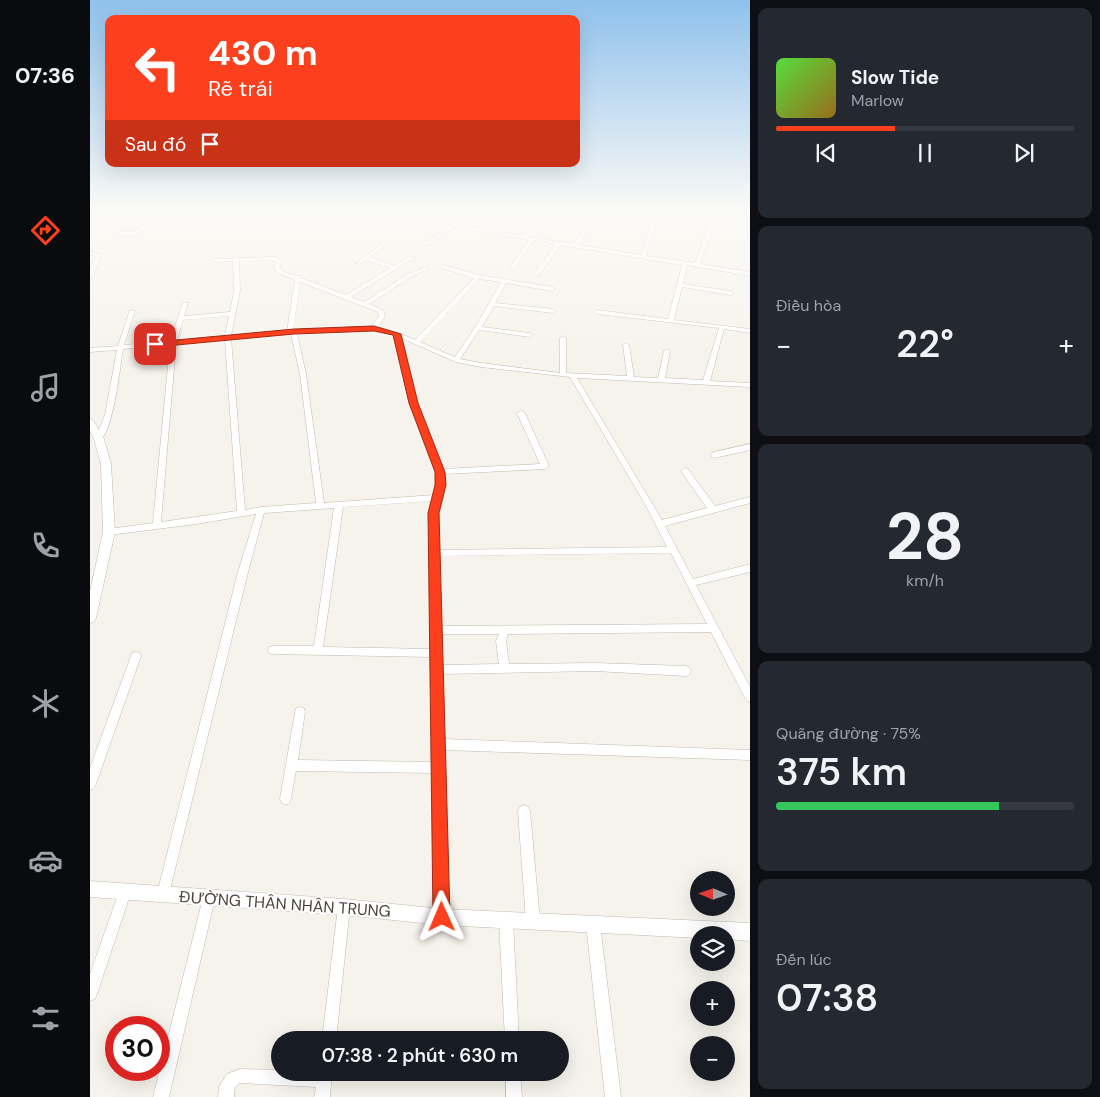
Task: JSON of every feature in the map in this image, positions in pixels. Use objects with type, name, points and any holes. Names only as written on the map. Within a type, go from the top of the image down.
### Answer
[{"type":"street","points":[[90,276],[96,262]]},
{"type":"street","points":[[236,262],[237,291],[228,337],[241,513]]},
{"type":"street","points":[[279,262],[277,270],[365,304],[382,314],[374,328]]},
{"type":"street","points":[[378,262],[395,268]]},
{"type":"street","points":[[347,297],[404,262]]},
{"type":"street","points":[[513,267],[516,262]]},
{"type":"street","points":[[537,274],[546,262]]},
{"type":"street","points":[[674,262],[750,274]]},
{"type":"street","points":[[697,266],[698,262]]},
{"type":"street","points":[[672,321],[685,264]]},
{"type":"street","points":[[444,267],[478,277],[552,289]]},
{"type":"street","points":[[365,304],[412,274],[426,269]]},
{"type":"street","points":[[298,277],[292,332],[303,374],[320,505]]},
{"type":"street","points":[[416,342],[478,277]]},
{"type":"street","points":[[456,360],[504,282]]},
{"type":"street","points":[[680,285],[731,293]]},
{"type":"street","points":[[157,525],[173,343],[184,303]]},
{"type":"street","points":[[492,304],[553,311]]},
{"type":"street","points":[[99,440],[109,415],[120,348],[132,311]]},
{"type":"street","points":[[597,312],[750,331]]},
{"type":"street","points":[[180,318],[233,314]]},
{"type":"street","points":[[706,383],[722,327]]},
{"type":"street","points":[[90,350],[292,332],[374,328],[397,334],[456,360],[481,365],[567,375],[750,385]]},
{"type":"street","points":[[477,328],[530,335]]},
{"type":"street","points":[[397,334],[413,403],[440,472],[441,485],[434,513],[442,917]]},
{"type":"street","points":[[563,338],[567,375],[648,503],[750,698]]},
{"type":"street","points":[[626,345],[631,378]]},
{"type":"street","points":[[661,379],[667,350]]},
{"type":"street","points":[[440,472],[545,466],[521,413]]},
{"type":"street","points":[[90,422],[99,440],[106,464],[109,532],[90,618]]},
{"type":"street","points":[[714,455],[750,447]]},
{"type":"street","points":[[685,471],[712,510]]},
{"type":"street","points":[[109,532],[261,510],[438,498]]},
{"type":"street","points":[[659,524],[750,500]]},
{"type":"street","points":[[318,650],[339,504]]},
{"type":"street","points":[[162,894],[243,572],[261,510]]},
{"type":"street","points":[[435,553],[672,550]]},
{"type":"street","points":[[690,584],[750,568]]},
{"type":"street","points":[[436,630],[713,628]]},
{"type":"street","points":[[505,630],[501,641],[505,669]]},
{"type":"street","points":[[273,650],[437,653]]},
{"type":"street","points":[[90,784],[136,656]]},
{"type":"street","points":[[437,670],[595,667],[686,671]]},
{"type":"street","points":[[286,799],[300,712]]},
{"type":"street","points":[[438,744],[750,754]]},
{"type":"street","points":[[291,765],[438,768]]},
{"type":"street","points":[[524,811],[532,921]]},
{"type":"street","name":"ĐƯỜNG THÂN NHÂN TRUNG","points":[[90,889],[344,907],[442,917],[750,932]]},
{"type":"street","points":[[90,994],[125,892]]},
{"type":"street","points":[[161,1097],[210,898]]},
{"type":"street","points":[[330,1031],[344,907]]},
{"type":"street","points":[[506,920],[512,1031]]},
{"type":"street","points":[[593,924],[613,1097]]},
{"type":"street","points":[[226,1097],[227,1087],[232,1079],[240,1076],[271,1076]]},
{"type":"street","points":[[322,1097],[324,1081]]},
{"type":"street","points":[[513,1081],[514,1097]]},
{"type":"route","points":[[155,344],[294,332],[374,328],[397,334],[413,403],[440,472],[441,485],[434,513],[442,917]]}]
